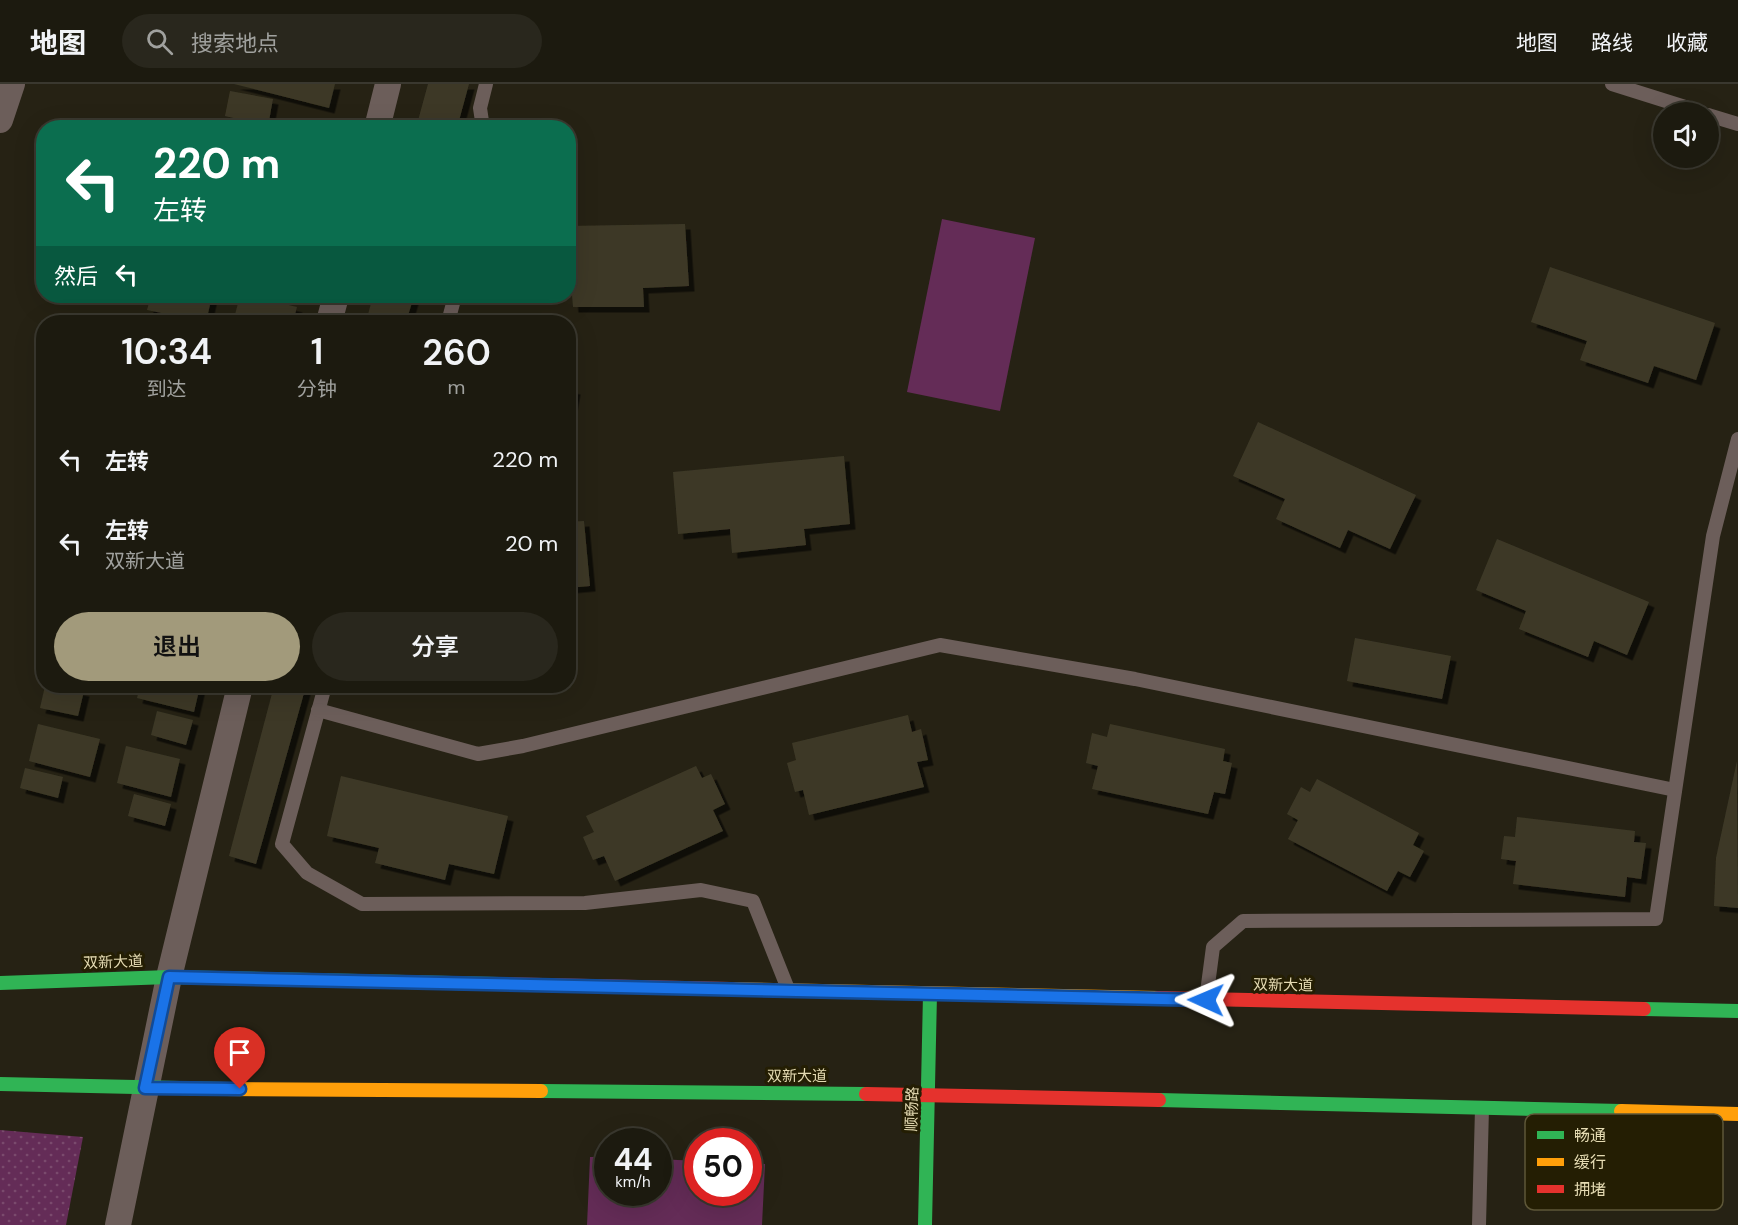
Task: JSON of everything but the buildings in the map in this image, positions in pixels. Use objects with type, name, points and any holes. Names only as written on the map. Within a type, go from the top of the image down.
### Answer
[{"type":"main road","name":"双新大道","points":[[0,983],[169,977],[1738,1011]]},
{"type":"main road","name":"顺畅路","points":[[924,1225],[930,994]]},
{"type":"main road","name":"双新大道","points":[[0,1084],[145,1088],[929,1094],[1738,1114]]},
{"type":"street","points":[[0,120],[12,84]]},
{"type":"street","points":[[379,120],[388,84]]},
{"type":"street","points":[[117,1225],[169,977],[238,693]]},
{"type":"lane","points":[[482,120],[480,108],[486,84]]},
{"type":"lane","points":[[1612,84],[1669,102]]},
{"type":"lane","points":[[1719,118],[1738,124]]},
{"type":"lane","points":[[1206,1000],[1213,947],[1243,921],[1656,919],[1713,536],[1738,439]]},
{"type":"lane","points":[[318,710],[478,754],[523,746],[939,645],[1135,679],[1675,790]]},
{"type":"lane","points":[[323,693],[282,844],[307,873],[362,904],[585,903],[701,890],[753,901],[789,991]]},
{"type":"lane","points":[[1479,1225],[1482,1108]]},
{"type":"shaded area","points":[[942,219],[1035,238],[1000,411],[907,392]]},
{"type":"shaded area","points":[[0,1130],[83,1137],[66,1225],[0,1225]]},
{"type":"shaded area","points":[[590,1157],[594,1157],[594,1206],[672,1206],[672,1160],[684,1160],[684,1206],[762,1206],[762,1164],[765,1164],[762,1225],[587,1225]]},
{"type":"traffic: fast","points":[[0,983],[169,977],[499,984]]},
{"type":"traffic: fast","points":[[925,1225],[930,994]]},
{"type":"traffic: fast","points":[[1644,1009],[1738,1011]]},
{"type":"traffic: fast","points":[[0,1084],[225,1089]]},
{"type":"traffic: fast","points":[[541,1091],[866,1094]]},
{"type":"traffic: fast","points":[[1159,1100],[1621,1111]]},
{"type":"traffic: slow","points":[[732,989],[1158,998]]},
{"type":"traffic: slow","points":[[225,1089],[541,1091]]},
{"type":"traffic: slow","points":[[1621,1111],[1738,1114]]},
{"type":"traffic: jam","points":[[499,984],[732,989]]},
{"type":"traffic: jam","points":[[1158,998],[1644,1009]]},
{"type":"traffic: jam","points":[[866,1094],[1159,1100]]},
{"type":"route","points":[[240,1089],[145,1088],[169,977],[1206,1000]]}]
